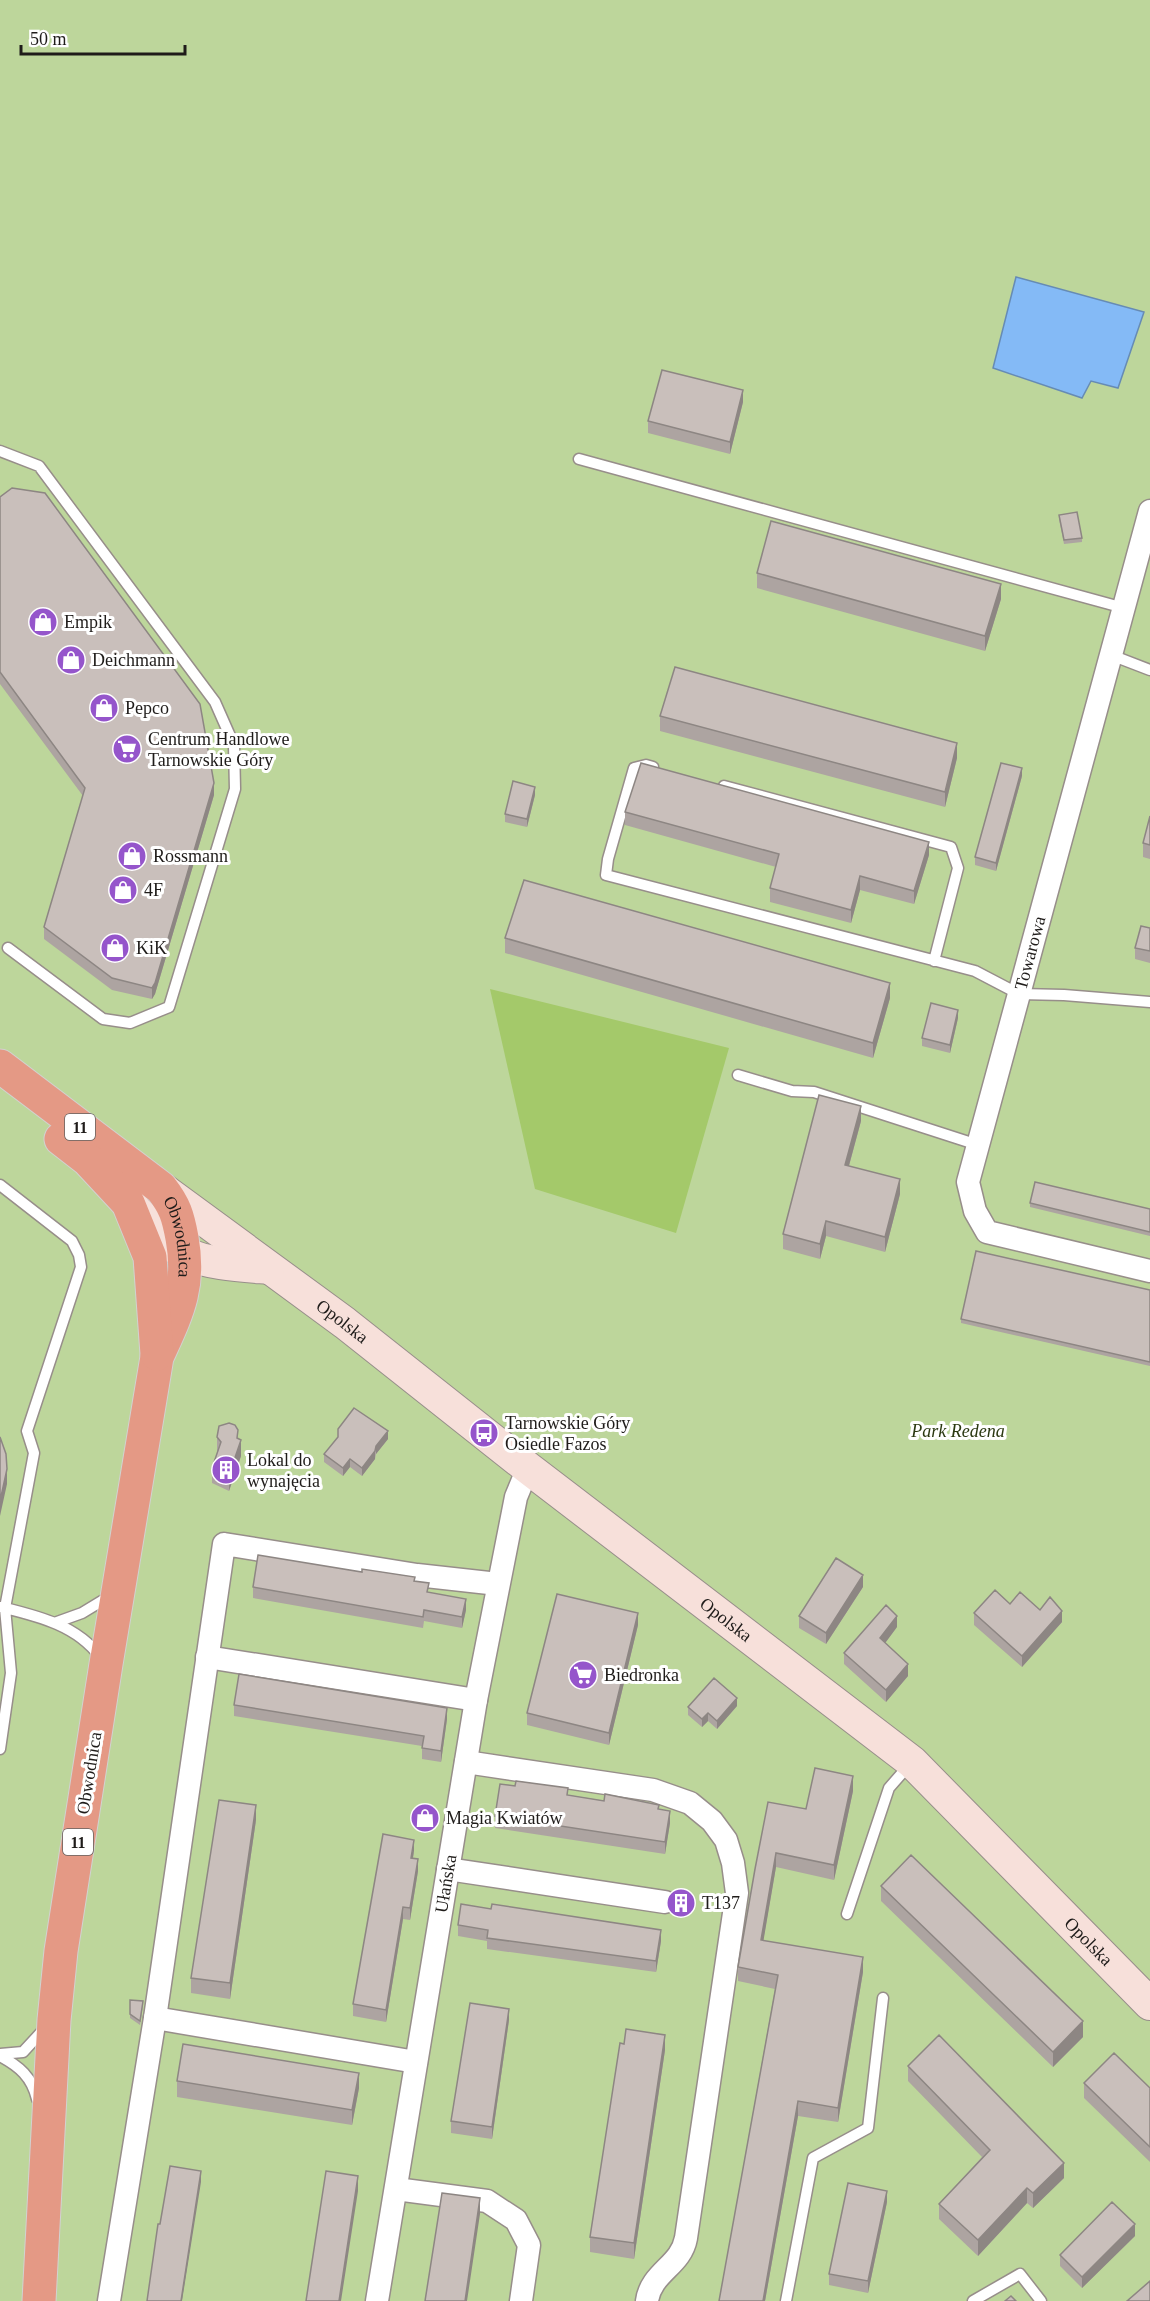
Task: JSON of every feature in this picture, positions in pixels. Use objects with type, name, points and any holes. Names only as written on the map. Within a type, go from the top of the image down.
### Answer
[{"type":"highway","name":"11","points":[[0,1066],[161,1188]]},
{"type":"highway","name":"11","points":[[0,1092],[88,1160],[128,1203]]},
{"type":"highway","name":"Obwodnica","points":[[39,2301],[54,2020],[61,1951],[106,1664],[158,1357],[183,1294],[186,1271],[174,1205],[161,1188]]},
{"type":"highway","name":"Obwodnica","points":[[128,1203],[143,1238],[152,1270],[153,1313],[158,1357]]},
{"type":"street","name":"Towarowa","points":[[1150,511],[968,1182],[975,1211],[987,1232],[1150,1271]]},
{"type":"street","points":[[161,1188],[228,1251],[183,1294]]},
{"type":"street","points":[[128,1203],[180,1246],[159,1254],[152,1270]]},
{"type":"street","name":"Opolska","points":[[180,1246],[228,1251],[270,1269],[352,1329],[528,1468],[912,1762],[1150,2004]]},
{"type":"street","name":"Ułańska","points":[[377,2301],[476,1700],[516,1497],[528,1468]]},
{"type":"street","points":[[109,2301],[155,2018],[224,1544],[418,1566],[498,1584]]},
{"type":"street","points":[[207,1657],[476,1700]]},
{"type":"street","points":[[466,1762],[653,1790],[690,1803],[712,1821],[726,1839],[733,1863],[737,1893],[684,2249],[649,2288],[647,2301]]},
{"type":"street","points":[[448,1869],[665,1902]]},
{"type":"street","points":[[155,2018],[416,2062]]},
{"type":"street","points":[[396,2189],[487,2201],[516,2220],[529,2245],[521,2301]]},
{"type":"lane","points":[[0,450],[39,466],[215,702],[234,745],[235,789],[169,1007],[130,1023],[103,1019],[8,948]]},
{"type":"lane","points":[[579,459],[1124,608]]},
{"type":"lane","points":[[1111,655],[1150,670]]},
{"type":"lane","points":[[668,771],[646,765],[633,768],[608,859],[606,875],[975,971],[1019,994],[1150,1002]]},
{"type":"lane","points":[[714,783],[951,847],[958,868],[934,961]]},
{"type":"lane","points":[[738,1075],[792,1091],[814,1092],[978,1145]]},
{"type":"lane","points":[[0,1185],[72,1241],[80,1255],[81,1267],[27,1431],[34,1453],[3,1607],[11,1673],[0,1749]]},
{"type":"lane","points":[[57,1622],[82,1613],[106,1599],[119,1587]]},
{"type":"lane","points":[[3,1607],[57,1622],[97,1652],[106,1664]]},
{"type":"lane","points":[[847,1914],[889,1788],[912,1762]]},
{"type":"lane","points":[[786,2301],[813,2158],[868,2128],[883,1998]]},
{"type":"lane","points":[[0,2055],[23,2052],[54,2020]]},
{"type":"lane","points":[[0,2055],[20,2067],[34,2088],[47,2143]]},
{"type":"lane","points":[[973,2301],[1020,2274],[1041,2301]]},
{"type":"green space","name":"Park Redena","points":[[0,0],[1150,0],[1150,2301],[0,2301]]},
{"type":"green space","points":[[490,989],[729,1048],[676,1233],[535,1189]]},
{"type":"water","points":[[1016,277],[1144,312],[1118,388],[1091,381],[1082,398],[993,368]]},
{"type":"building","points":[[662,370],[743,390],[730,442],[648,421]]},
{"type":"building","name":"Centrum Handlowe Tarnowskie Góry","points":[[12,488],[45,493],[200,704],[214,783],[152,988],[112,978],[44,927],[85,788],[0,672],[0,497]]},
{"type":"building","points":[[1077,512],[1082,538],[1064,540],[1059,515]]},
{"type":"building","points":[[771,521],[1001,584],[985,636],[757,573]]},
{"type":"building","points":[[675,667],[957,743],[945,792],[660,716]]},
{"type":"building","points":[[641,763],[929,842],[914,891],[860,876],[851,910],[770,888],[779,854],[625,812]]},
{"type":"building","points":[[1001,763],[1022,768],[996,863],[975,857]]},
{"type":"building","points":[[513,781],[535,787],[527,819],[505,814]]},
{"type":"building","points":[[1150,816],[1150,845],[1143,843]]},
{"type":"building","points":[[524,880],[890,983],[873,1043],[505,938]]},
{"type":"building","points":[[1141,926],[1150,928],[1150,951],[1135,948]]},
{"type":"building","points":[[931,1003],[958,1010],[950,1045],[922,1038]]},
{"type":"building","points":[[819,1095],[861,1106],[845,1165],[900,1179],[885,1237],[826,1221],[820,1244],[783,1234]]},
{"type":"building","points":[[1035,1182],[1150,1209],[1150,1232],[1030,1203]]},
{"type":"building","points":[[976,1251],[1150,1290],[1150,1362],[961,1319]]},
{"type":"building","points":[[354,1408],[388,1431],[362,1468],[350,1459],[343,1468],[324,1454],[338,1437],[338,1429]]},
{"type":"building","points":[[229,1423],[235,1425],[238,1430],[237,1438],[241,1440],[229,1475],[212,1468],[221,1442],[217,1437],[219,1426]]},
{"type":"building","points":[[0,1437],[6,1454],[7,1469],[0,1501]]},
{"type":"building","points":[[258,1555],[362,1572],[362,1569],[415,1577],[414,1581],[429,1583],[427,1592],[466,1599],[462,1617],[424,1610],[423,1617],[253,1587]]},
{"type":"building","points":[[836,1558],[863,1575],[826,1633],[799,1616]]},
{"type":"building","points":[[995,1590],[1010,1604],[1020,1592],[1040,1610],[1050,1597],[1062,1611],[1022,1656],[974,1613]]},
{"type":"building","name":"Biedronka","points":[[557,1594],[638,1613],[609,1733],[527,1713]]},
{"type":"building","points":[[886,1605],[897,1616],[880,1638],[908,1664],[886,1690],[844,1653]]},
{"type":"building","points":[[239,1674],[447,1708],[441,1751],[422,1748],[424,1736],[234,1705]]},
{"type":"building","points":[[714,1678],[737,1698],[717,1721],[708,1713],[702,1719],[688,1707]]},
{"type":"building","points":[[815,1768],[853,1776],[834,1865],[776,1853],[761,1940],[863,1957],[838,2108],[798,2101],[763,2301],[719,2301],[778,1975],[738,1967],[755,1869],[768,1802],[806,1809]]},
{"type":"building","points":[[516,1781],[568,1788],[567,1795],[604,1801],[605,1794],[659,1805],[658,1809],[670,1811],[665,1842],[495,1816],[500,1784],[515,1786]]},
{"type":"building","points":[[219,1800],[256,1805],[230,1983],[191,1978]]},
{"type":"building","points":[[383,1834],[414,1840],[411,1858],[418,1859],[410,1908],[403,1907],[386,2010],[353,2004]]},
{"type":"building","points":[[911,1855],[1083,2021],[1053,2052],[881,1886]]},
{"type":"building","points":[[461,1904],[491,1909],[492,1904],[661,1930],[656,1961],[487,1938],[488,1930],[458,1925]]},
{"type":"building","points":[[130,2000],[143,2001],[140,2021],[130,2014]]},
{"type":"building","points":[[470,2003],[509,2009],[492,2127],[451,2121]]},
{"type":"building","points":[[626,2029],[665,2035],[634,2243],[590,2237],[620,2043],[624,2044]]},
{"type":"building","points":[[939,2035],[1064,2163],[1033,2193],[1027,2188],[978,2240],[939,2204],[990,2150],[908,2066]]},
{"type":"building","points":[[183,2044],[359,2073],[352,2110],[177,2081]]},
{"type":"building","points":[[1114,2053],[1150,2088],[1150,2147],[1084,2083]]},
{"type":"building","points":[[170,2166],[201,2171],[181,2301],[147,2301],[158,2224],[160,2224]]},
{"type":"building","points":[[326,2171],[358,2176],[339,2301],[306,2301]]},
{"type":"building","points":[[848,2183],[887,2191],[868,2281],[829,2274]]},
{"type":"building","points":[[442,2193],[480,2198],[465,2301],[425,2301]]},
{"type":"building","points":[[1112,2202],[1135,2224],[1082,2277],[1060,2255]]},
{"type":"building","points":[[1150,2281],[1150,2301],[1127,2301]]},
{"type":"building","points":[[1011,2296],[1016,2301],[1005,2301]]},
{"type":"place","name":"Empik","points":[[43,622]]},
{"type":"place","name":"Deichmann","points":[[71,660]]},
{"type":"place","name":"Pepco","points":[[104,708]]},
{"type":"place","name":"Centrum Handlowe Tarnowskie Góry","points":[[127,749]]},
{"type":"place","name":"Rossmann","points":[[132,856]]},
{"type":"place","name":"4F","points":[[123,890]]},
{"type":"place","name":"KiK","points":[[115,948]]},
{"type":"place","name":"Tarnowskie Góry Osiedle Fazos","points":[[484,1433]]},
{"type":"place","name":"Lokal do wynajęcia","points":[[226,1470]]},
{"type":"place","name":"Biedronka","points":[[583,1675]]},
{"type":"place","name":"Magia Kwiatów","points":[[425,1818]]},
{"type":"place","name":"T137","points":[[681,1903]]}]
